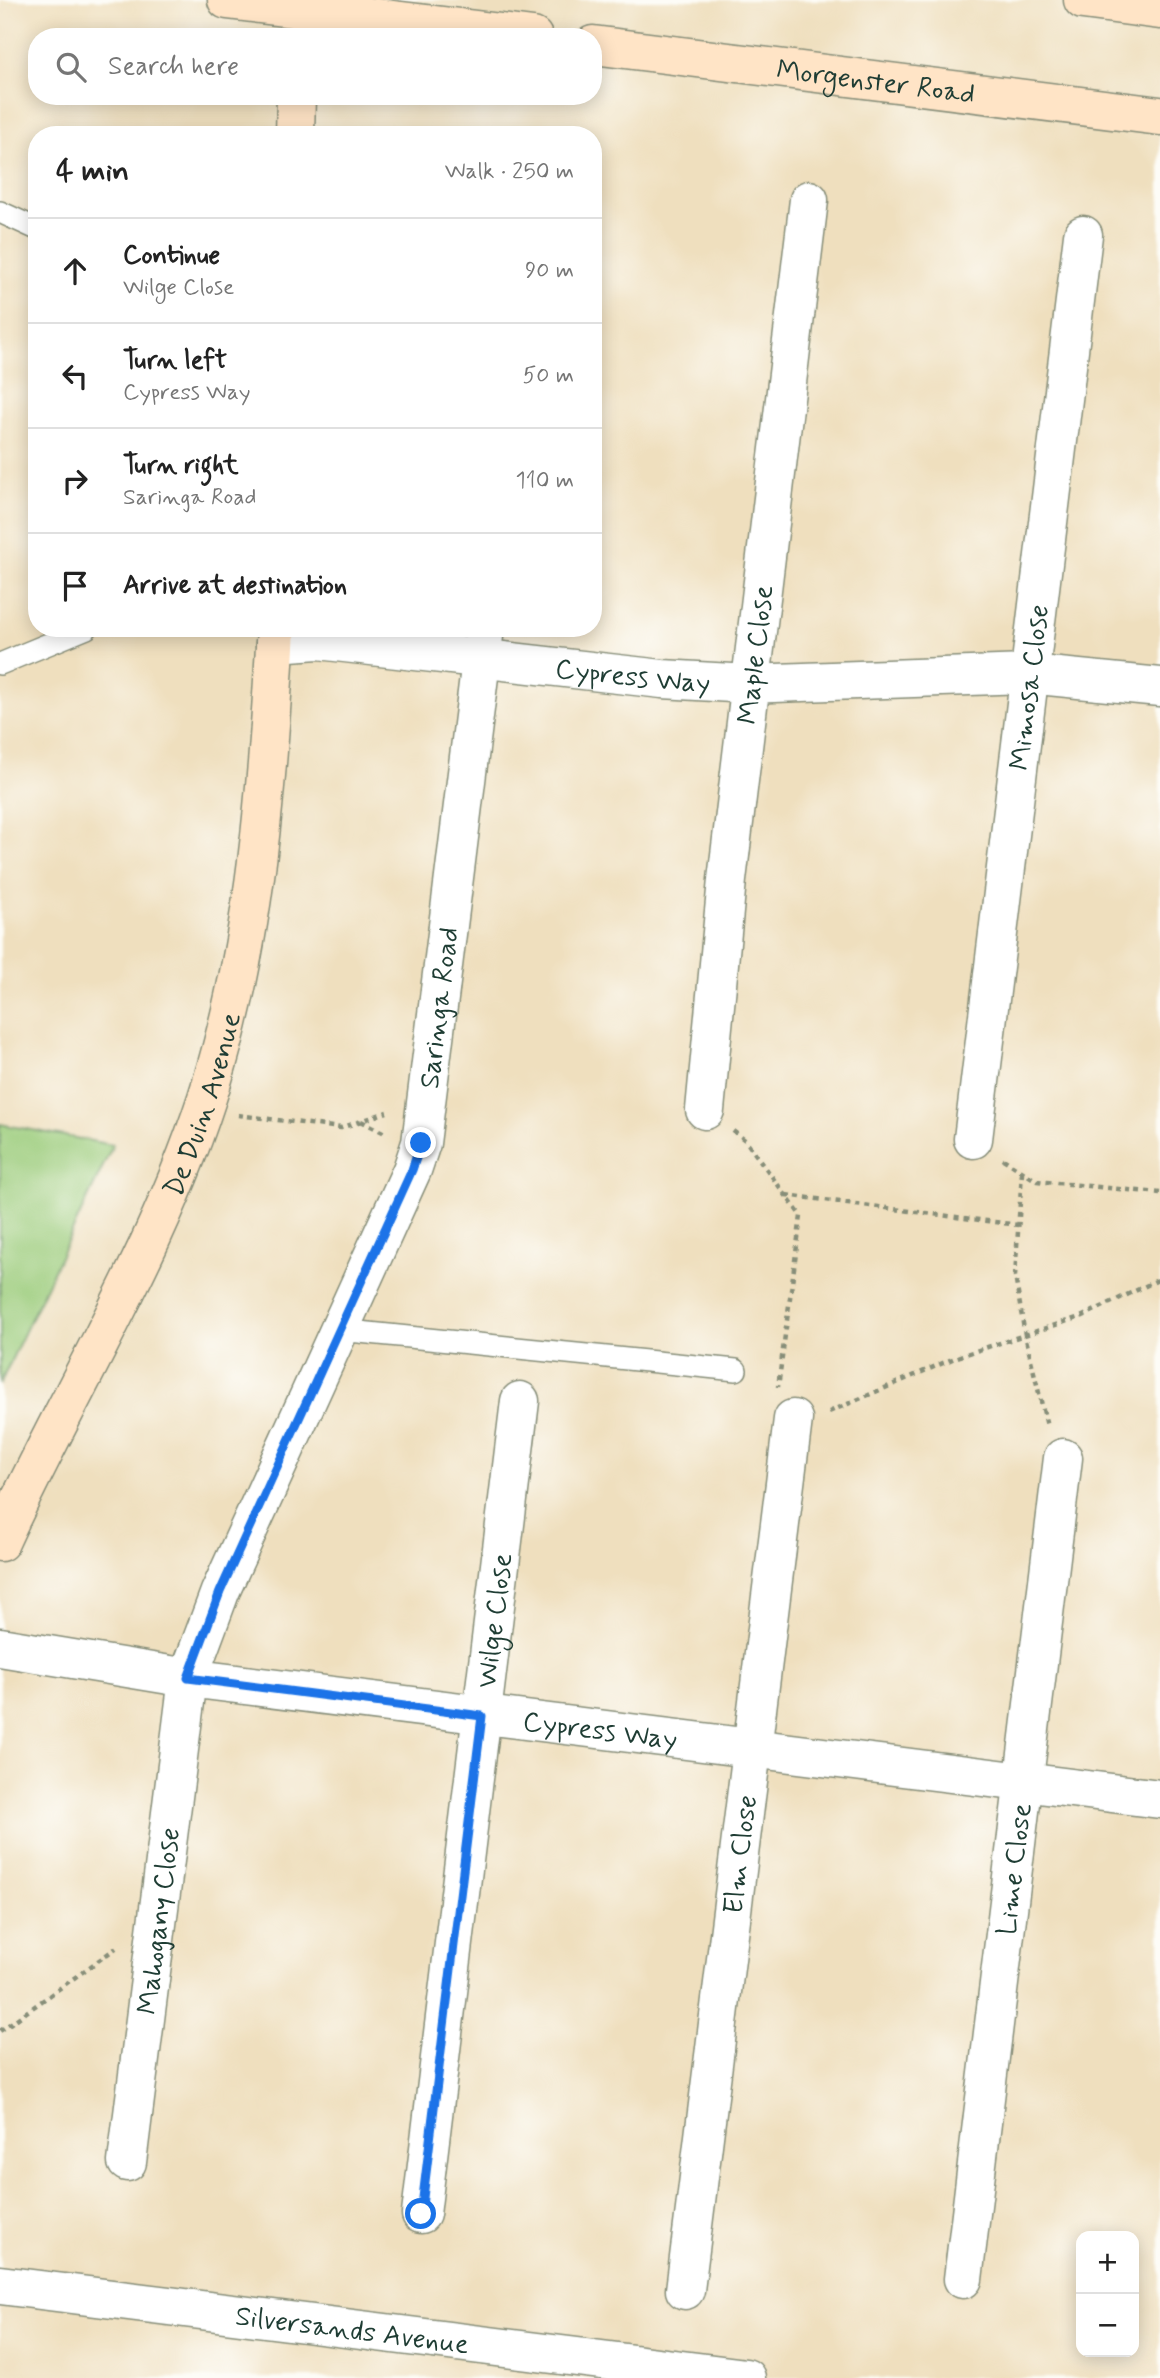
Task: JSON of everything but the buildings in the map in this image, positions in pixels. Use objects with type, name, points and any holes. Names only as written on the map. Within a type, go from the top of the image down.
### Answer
[{"type":"street","points":[[227,0],[298,15],[437,28]]},
{"type":"street","points":[[1083,0],[1160,10]]},
{"type":"street","name":"Morgenster Road","points":[[602,46],[1160,116]]},
{"type":"street","points":[[295,126],[296,105]]},
{"type":"street","name":"Maple Close","points":[[705,1110],[750,684],[775,504],[809,200]]},
{"type":"street","name":"Mimosa Close","points":[[973,1139],[1083,235]]},
{"type":"street","name":"De Duin Avenue","points":[[0,1542],[144,1254],[213,1082],[251,906],[267,761],[275,637]]},
{"type":"street","name":"Cypress Way","points":[[292,637],[483,644],[662,679],[750,684],[1028,674],[1160,687]]},
{"type":"street","name":"Saringa Road","points":[[188,1678],[220,1592],[412,1170],[421,1143],[483,644]]},
{"type":"street","name":"Wilge Close","points":[[421,2214],[520,1401]]},
{"type":"street","name":"Elm Close","points":[[685,2290],[752,1750],[784,1410]]},
{"type":"street","name":"Lime Close","points":[[963,2279],[1023,1782],[1056,1447]]},
{"type":"street","name":"Cypress Way","points":[[0,1647],[188,1678],[1160,1799]]},
{"type":"street","name":"Mahogany Close","points":[[128,2162],[188,1678]]},
{"type":"street","name":"Silversands Avenue","points":[[0,2285],[676,2374],[746,2378]]},
{"type":"lane","points":[[0,212],[28,225]]},
{"type":"lane","points":[[0,664],[65,637]]},
{"type":"lane","points":[[339,1330],[736,1370]]},
{"type":"path","points":[[263,1120],[341,1128],[395,1110]]},
{"type":"path","points":[[746,1140],[801,1216],[784,1410]]},
{"type":"path","points":[[1056,1447],[1025,1335],[1015,1276],[1022,1172],[1037,1181],[1160,1193]]},
{"type":"path","points":[[785,1194],[1018,1225]]},
{"type":"path","points":[[837,1410],[957,1357],[1083,1316],[1160,1279]]},
{"type":"path","points":[[0,2031],[128,1939],[156,1942]]},
{"type":"green space","points":[[0,1124],[113,1145],[0,1384]]},
{"type":"route","points":[[421,1143],[412,1170],[220,1592],[188,1678],[482,1716],[421,2214]]}]
